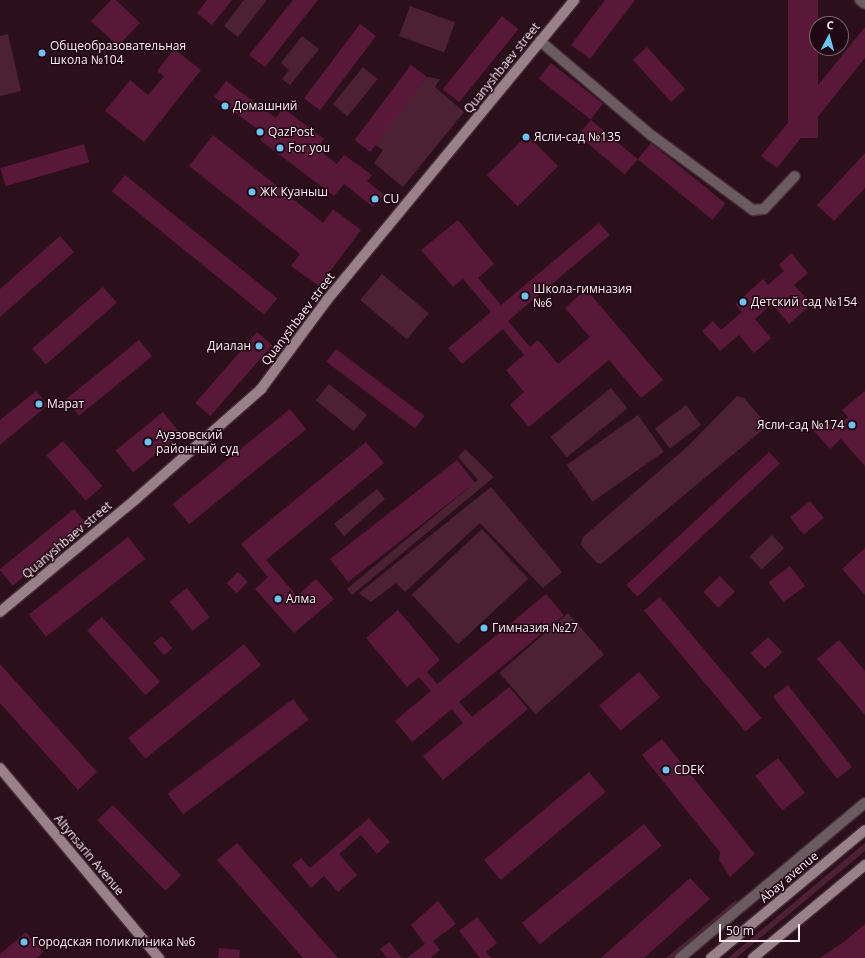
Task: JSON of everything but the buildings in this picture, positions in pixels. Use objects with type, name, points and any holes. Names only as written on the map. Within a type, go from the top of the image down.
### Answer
[{"type":"street","name":"Quanyshbaev street","points":[[0,612],[136,500],[261,389],[327,300],[574,0]]},
{"type":"street","points":[[860,0],[865,4]]},
{"type":"street","points":[[540,41],[651,135],[753,210],[764,209],[794,176]]},
{"type":"street","name":"Altynsarin Avenue","points":[[0,768],[159,958]]},
{"type":"street","points":[[680,958],[865,803]]},
{"type":"street","name":"Abay avenue","points":[[711,958],[865,830]]},
{"type":"street","points":[[753,958],[865,865]]},
{"type":"shaded area","points":[[244,0],[267,0],[238,37],[224,26]]},
{"type":"shaded area","points":[[410,6],[455,22],[444,52],[399,36]]},
{"type":"shaded area","points":[[8,34],[21,91],[0,96],[0,36]]},
{"type":"shaded area","points":[[302,36],[319,49],[290,85],[282,79],[289,70],[281,63]]},
{"type":"shaded area","points":[[363,67],[378,79],[348,116],[333,104]]},
{"type":"shaded area","points":[[427,77],[440,79],[435,87],[464,112],[403,187],[374,163],[383,150],[374,144]]},
{"type":"shaded area","points":[[382,274],[429,313],[407,339],[360,300]]},
{"type":"shaded area","points":[[329,384],[367,415],[354,431],[316,400]]},
{"type":"shaded area","points":[[611,388],[627,408],[567,457],[550,437]]},
{"type":"shaded area","points":[[737,396],[744,398],[762,419],[765,428],[601,564],[597,563],[581,545],[583,537],[687,447]]},
{"type":"shaded area","points":[[686,405],[701,425],[670,448],[655,428]]},
{"type":"shaded area","points":[[638,415],[664,452],[593,502],[567,465]]},
{"type":"shaded area","points":[[465,449],[494,477],[352,595],[347,589],[478,480],[458,457]]},
{"type":"shaded area","points":[[491,487],[562,572],[543,588],[480,523],[405,592],[396,583],[371,602],[359,593]]},
{"type":"shaded area","points":[[377,489],[385,499],[344,536],[334,524]]},
{"type":"shaded area","points":[[482,529],[528,579],[458,644],[412,594]]},
{"type":"shaded area","points":[[772,535],[784,548],[762,569],[749,556]]},
{"type":"shaded area","points":[[568,613],[604,655],[535,714],[499,673]]},
{"type":"shaded area","points":[[865,843],[865,851],[736,958],[728,958]]},
{"type":"shaded area","points":[[736,900],[739,904],[673,958],[666,958]]},
{"type":"place","name":"Общеобразовательная школа №104","points":[[42,53]]},
{"type":"place","name":"Домашний","points":[[225,106]]},
{"type":"place","name":"QazPost","points":[[260,132]]},
{"type":"place","name":"Ясли-сад №135","points":[[526,137]]},
{"type":"place","name":"For you","points":[[280,148]]},
{"type":"place","name":"ЖК Куаныш","points":[[252,192]]},
{"type":"place","name":"CU","points":[[375,199]]},
{"type":"place","name":"Школа-гимназия №6","points":[[525,296]]},
{"type":"place","name":"Детский сад №154","points":[[743,302]]},
{"type":"place","name":"Диалан","points":[[259,346]]},
{"type":"place","name":"Марат","points":[[39,404]]},
{"type":"place","name":"Ясли-сад №174","points":[[852,425]]},
{"type":"place","name":"Ауэзовский районный суд","points":[[148,442]]},
{"type":"place","name":"Алма","points":[[278,599]]},
{"type":"place","name":"Гимназия №27","points":[[484,628]]},
{"type":"place","name":"CDEK","points":[[666,770]]},
{"type":"place","name":"Городская поликлиника №6","points":[[24,942]]}]
